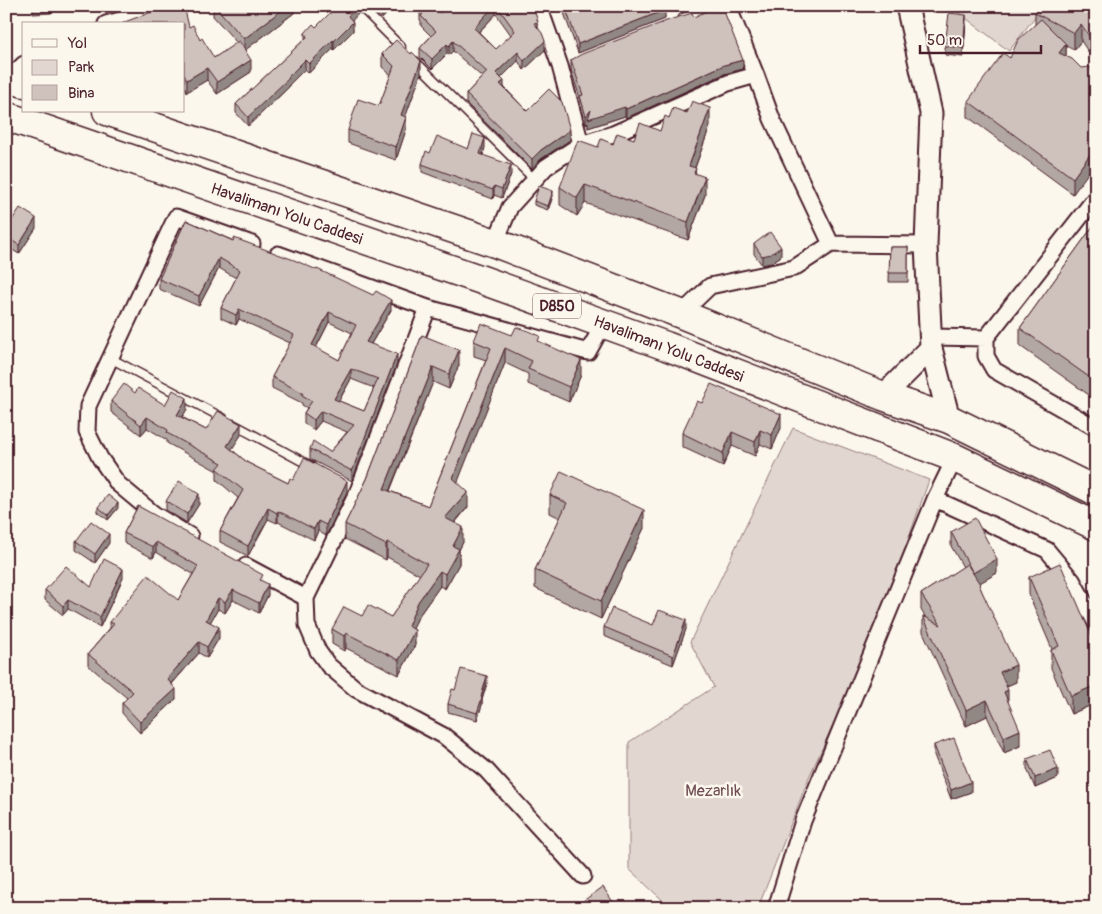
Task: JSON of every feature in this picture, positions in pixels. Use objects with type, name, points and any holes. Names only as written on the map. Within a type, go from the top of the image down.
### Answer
[{"type":"highway","name":"D850","points":[[110,112],[495,243],[681,314],[883,396],[950,419],[1096,491]]},
{"type":"highway","name":"Havalimanı Yolu Caddesi","points":[[6,116],[666,346],[955,458],[1096,526]]},
{"type":"street","points":[[112,22],[154,8],[171,6]]},
{"type":"street","points":[[539,6],[564,65],[581,144]]},
{"type":"street","points":[[728,6],[772,119],[831,244]]},
{"type":"street","points":[[907,6],[932,113],[926,246],[931,342],[950,419]]},
{"type":"street","points":[[495,243],[510,207],[546,166],[581,144],[613,134],[728,82],[756,75]]},
{"type":"street","points":[[1096,197],[986,338],[986,356],[994,370],[1096,428]]},
{"type":"street","points":[[206,545],[154,514],[118,484],[100,458],[87,432],[88,406],[176,217],[428,308],[588,352],[604,323]]},
{"type":"street","points":[[681,314],[710,286],[794,268],[831,244],[926,246]]},
{"type":"street","points":[[428,308],[306,598],[307,624],[318,651],[328,665],[356,689],[444,736],[486,770],[583,876]]},
{"type":"street","points":[[883,396],[931,342],[986,338]]},
{"type":"street","points":[[776,908],[803,821],[936,499],[955,458]]},
{"type":"street","points":[[936,499],[1047,550],[1072,580],[1096,624]]},
{"type":"street","points":[[231,559],[306,598]]},
{"type":"lane","points":[[360,6],[534,179]]},
{"type":"lane","points":[[678,20],[714,6]]},
{"type":"lane","points":[[110,358],[315,468]]},
{"type":"green space","points":[[950,6],[1043,6],[1009,51]]},
{"type":"green space","name":"Mezarlık","points":[[793,428],[929,480],[876,632],[809,777],[758,908],[671,908],[629,869],[629,742],[714,687],[690,642]]},
{"type":"building","points":[[165,6],[184,6],[189,27],[193,25],[200,40],[202,38],[214,58],[239,41],[251,60],[217,82],[207,68],[187,80],[185,76],[185,22],[125,22]]},
{"type":"building","points":[[215,6],[287,6],[244,39]]},
{"type":"building","points":[[337,6],[357,6],[348,16],[353,22],[309,64],[305,60],[248,117],[236,104],[307,37],[305,33],[313,24],[316,27]]},
{"type":"building","points":[[424,6],[434,6],[440,13],[446,6],[452,6],[456,11],[460,6],[494,6],[474,28],[496,49],[515,31],[497,6],[533,6],[538,22],[534,23],[542,33],[545,41],[524,61],[518,52],[496,73],[504,81],[500,84],[527,111],[549,89],[562,102],[570,130],[541,150],[532,159],[466,94],[487,72],[453,41],[449,46],[447,44],[432,59],[420,48],[436,31],[421,16],[423,14],[420,11]]},
{"type":"building","points":[[565,6],[664,6],[665,10],[578,44]]},
{"type":"building","points":[[716,6],[722,6],[743,60],[724,65],[626,109],[625,107],[588,119],[591,110],[586,116],[580,96],[583,95],[571,60],[669,20],[692,13],[694,17]]},
{"type":"building","points":[[1040,6],[1096,6],[1096,41],[1091,39],[1081,24],[1074,33],[1035,13]]},
{"type":"building","points":[[949,13],[966,15],[963,48],[945,46]]},
{"type":"building","points":[[1041,19],[1066,44],[1059,53],[1072,59],[1081,68],[1090,67],[1096,75],[1096,146],[1073,178],[968,101],[1003,53],[1010,58],[1018,40]]},
{"type":"building","points":[[396,40],[421,61],[401,115],[406,117],[396,147],[348,130],[358,99],[379,106],[394,66],[382,54]]},
{"type":"building","points":[[692,101],[710,108],[689,166],[696,168],[694,173],[705,177],[688,222],[585,185],[577,198],[560,187],[578,140],[598,147],[601,139],[613,144],[617,133],[634,139],[640,123],[660,131],[665,116],[669,118],[673,108],[687,113]]},
{"type":"building","points":[[473,134],[485,138],[480,154],[511,165],[502,189],[494,186],[493,190],[422,164],[426,151],[430,153],[437,136],[468,149]]},
{"type":"building","points":[[539,186],[553,191],[548,206],[534,201]]},
{"type":"building","points":[[20,208],[36,218],[19,245],[6,237],[6,229]]},
{"type":"building","points":[[186,220],[233,241],[234,238],[317,269],[373,295],[376,291],[391,300],[366,342],[397,354],[352,471],[310,449],[313,441],[330,452],[354,425],[321,411],[314,420],[304,413],[312,401],[302,395],[303,393],[272,377],[294,335],[239,309],[236,315],[221,308],[240,270],[219,258],[199,296],[159,279]],"holes":[[[329,312],[356,325],[339,360],[312,345]],[[351,369],[378,379],[364,411],[334,399]]]},
{"type":"building","points":[[1096,222],[1096,382],[1020,328]]},
{"type":"building","points":[[770,232],[781,247],[771,254],[762,256],[754,244]]},
{"type":"building","points":[[890,247],[908,247],[908,273],[889,273]]},
{"type":"building","points":[[481,323],[512,335],[516,327],[529,331],[540,336],[538,341],[581,360],[569,387],[528,369],[532,361],[505,348],[453,478],[468,492],[445,518],[463,527],[453,546],[459,549],[445,574],[440,571],[418,602],[408,626],[415,630],[399,660],[346,633],[344,636],[332,629],[344,607],[362,616],[368,605],[391,617],[427,564],[387,542],[386,545],[345,524],[367,479],[422,335],[459,350],[449,374],[433,367],[384,489],[428,506],[491,348],[474,341]]},
{"type":"building","points":[[124,384],[135,393],[138,388],[165,405],[173,390],[187,398],[177,415],[206,430],[218,411],[241,424],[227,446],[248,463],[288,483],[290,478],[293,480],[304,458],[347,481],[326,525],[318,521],[314,529],[268,508],[248,546],[220,531],[243,490],[217,469],[222,463],[167,433],[168,430],[147,417],[141,425],[111,401]]},
{"type":"building","points":[[711,384],[781,414],[772,435],[760,430],[755,442],[732,432],[723,453],[682,433],[697,401],[702,403]]},
{"type":"building","points":[[561,471],[644,510],[601,601],[535,570],[567,503],[550,495]]},
{"type":"building","points":[[179,481],[199,494],[187,514],[166,501]]},
{"type":"building","points":[[108,495],[118,503],[108,515],[98,507]]},
{"type":"building","points":[[138,506],[263,575],[260,580],[268,584],[259,603],[233,590],[225,602],[218,598],[206,620],[219,627],[207,647],[199,642],[167,679],[176,689],[140,722],[122,703],[133,692],[88,654],[114,624],[110,622],[148,575],[178,600],[198,566],[156,542],[153,547],[124,533]]},
{"type":"building","points":[[975,518],[997,559],[973,573],[951,532]]},
{"type":"building","points":[[91,521],[109,534],[95,554],[76,541]]},
{"type":"building","points":[[104,559],[123,569],[100,617],[68,600],[63,606],[45,590],[66,566],[91,587]]},
{"type":"building","points":[[1060,563],[1096,646],[1096,685],[1071,696],[1051,650],[1059,646],[1029,577]]},
{"type":"building","points":[[967,564],[980,584],[1016,665],[1000,672],[1008,690],[1004,692],[1020,730],[1004,737],[987,700],[966,710],[923,616],[941,625],[921,594]]},
{"type":"building","points":[[612,608],[653,625],[659,610],[686,620],[673,656],[604,627]]},
{"type":"building","points":[[461,669],[487,676],[477,713],[448,704],[452,689],[455,690]]},
{"type":"building","points":[[954,738],[971,782],[951,790],[934,745]]},
{"type":"building","points":[[1050,750],[1058,769],[1035,778],[1027,759]]},
{"type":"building","points":[[603,887],[617,908],[573,908]]}]
